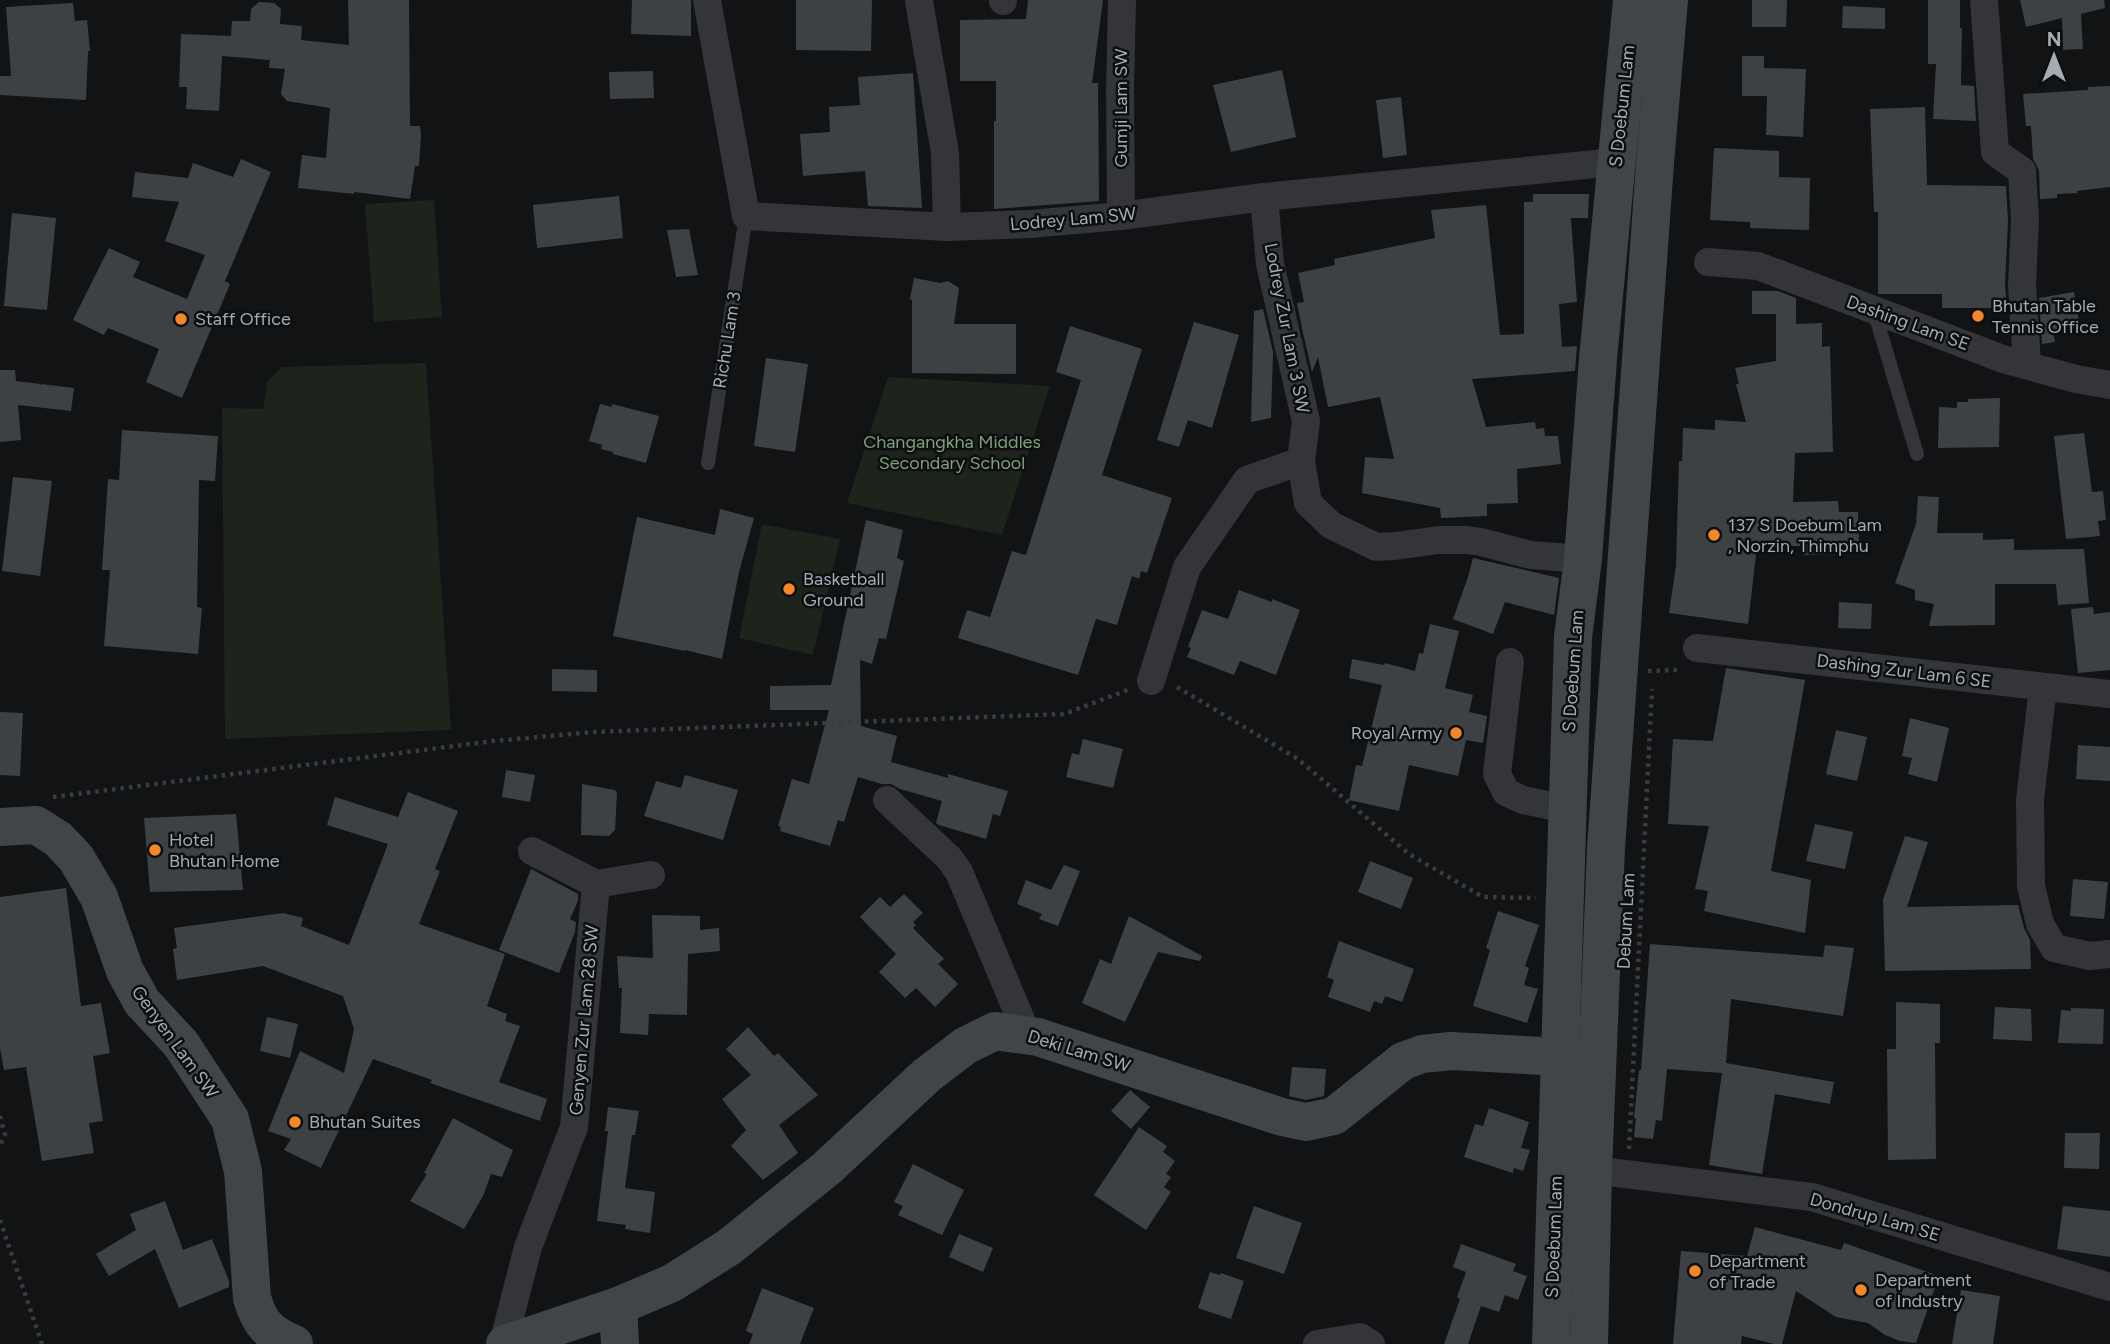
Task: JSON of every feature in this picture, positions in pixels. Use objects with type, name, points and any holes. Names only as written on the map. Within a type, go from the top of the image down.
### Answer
[{"type":"main road","name":"S Doebum Lam","points":[[1551,1344],[1573,637],[1583,559],[1594,407],[1632,0]]},
{"type":"main road","name":"S Doebum Lam","points":[[1589,1344],[1606,848],[1635,670],[1655,163],[1670,0]]},
{"type":"main road","name":"Genyen Lam SW","points":[[0,827],[36,825],[58,839],[76,858],[99,897],[125,971],[142,1002],[181,1044],[230,1119],[243,1171],[252,1298],[258,1317],[273,1335],[294,1344]]},
{"type":"main road","name":"Deki Lam SW","points":[[618,1306],[672,1283],[729,1247],[827,1168],[927,1075],[965,1046],[996,1031],[1038,1037],[1282,1117],[1306,1122],[1334,1116],[1403,1060],[1422,1054],[1451,1051],[1561,1057]]},
{"type":"main road","points":[[504,1344],[618,1306],[620,1344]]},
{"type":"street","points":[[707,0],[746,216]]},
{"type":"street","name":"Gumji Lam SW","points":[[1121,216],[1119,89],[1122,0]]},
{"type":"street","points":[[1984,0],[1995,152],[2022,171],[2025,220],[2022,285],[2026,364]]},
{"type":"street","points":[[919,1],[944,153],[947,227]]},
{"type":"street","name":"Lodrey Lam SW","points":[[746,216],[947,227],[1030,224],[1121,216],[1264,197],[1343,182],[1616,162]]},
{"type":"street","name":"Lodrey Zur Lam 3 SW","points":[[1264,197],[1270,264],[1306,421],[1301,461],[1308,503],[1331,525],[1376,547],[1439,540],[1467,540],[1531,555],[1583,559]]},
{"type":"street","name":"Dashing Lam SE","points":[[1708,262],[1758,266],[2003,359],[2076,379],[2110,385]]},
{"type":"street","points":[[1152,681],[1187,567],[1247,480],[1301,461]]},
{"type":"street","name":"Dashing Zur Lam 6 SE","points":[[1697,649],[2110,694]]},
{"type":"street","points":[[1510,662],[1497,774],[1506,792],[1523,800],[1567,809]]},
{"type":"street","points":[[2043,687],[2030,800],[2031,886],[2040,925],[2054,948],[2090,956],[2110,954]]},
{"type":"street","points":[[887,800],[949,858],[959,872],[1021,1020],[1022,1033]]},
{"type":"street","points":[[532,851],[596,884],[651,875]]},
{"type":"street","name":"Genyen Zur Lam 28 SW","points":[[504,1344],[528,1247],[574,1127],[596,884]]},
{"type":"street","name":"Dondrup Lam SE","points":[[1593,1170],[1812,1197],[2110,1287]]},
{"type":"street","points":[[1317,1344],[1360,1337],[1371,1344]]},
{"type":"lane","name":"Richu Lam 3","points":[[708,463],[746,216]]},
{"type":"lane","points":[[1874,311],[1917,454]]},
{"type":"path","points":[[1635,670],[1677,670],[1697,649]]},
{"type":"path","name":"Debum Lam","points":[[1631,1173],[1629,1148],[1652,703],[1635,670]]},
{"type":"path","points":[[46,798],[480,743],[593,732],[1064,714],[1161,677],[1298,759],[1409,854],[1483,897],[1565,899]]},
{"type":"path","points":[[0,1116],[5,1135],[0,1145]]},
{"type":"path","points":[[0,1220],[42,1344]]},
{"type":"green space","points":[[434,200],[442,317],[374,322],[365,204]]},
{"type":"green space","points":[[426,363],[451,730],[225,739],[222,408],[263,409],[267,382],[282,367]]},
{"type":"green space","name":"Changangkha Middles Secondary School","points":[[888,377],[1050,386],[1002,535],[847,503]]},
{"type":"green space","name":"Basketball Ground","points":[[762,524],[840,539],[813,655],[739,638]]},
{"type":"building","points":[[348,0],[409,0],[410,126],[420,126],[421,135],[419,166],[415,166],[410,199],[298,188],[302,155],[326,158],[330,108],[287,101],[281,94],[285,69],[269,68],[270,60],[222,56],[219,111],[186,109],[187,87],[179,87],[181,34],[231,36],[232,21],[250,21],[251,9],[259,2],[274,3],[281,9],[280,24],[302,26],[301,40],[349,45]]},
{"type":"building","points":[[632,0],[691,0],[691,36],[631,34]]},
{"type":"building","points":[[796,0],[872,0],[871,51],[796,50]]},
{"type":"building","points":[[1028,0],[1103,0],[1092,83],[1098,83],[1099,201],[994,209],[996,81],[960,81],[960,20],[1026,19]]},
{"type":"building","points":[[1752,0],[1787,0],[1786,27],[1752,27]]},
{"type":"building","points":[[1928,0],[1960,0],[1961,85],[1974,86],[1976,121],[1933,119],[1936,64],[1928,64]]},
{"type":"building","points":[[2020,0],[2104,0],[2105,8],[2081,14],[2083,49],[2063,50],[2062,18],[2026,27]]},
{"type":"building","points":[[73,3],[75,21],[87,20],[90,51],[86,100],[0,95],[0,76],[11,76],[6,7]]},
{"type":"building","points":[[1843,6],[1885,8],[1885,29],[1842,28]]},
{"type":"building","points":[[1742,56],[1764,56],[1764,68],[1806,69],[1803,137],[1766,135],[1767,96],[1742,96]]},
{"type":"building","points":[[1282,70],[1296,137],[1231,152],[1213,85]]},
{"type":"building","points":[[653,71],[654,98],[610,99],[609,72]]},
{"type":"building","points":[[913,73],[922,208],[868,206],[865,171],[803,176],[800,134],[830,132],[829,107],[860,105],[858,77]]},
{"type":"building","points":[[2110,86],[2110,187],[2040,199],[2039,170],[2033,159],[2031,126],[2026,126],[2023,94]]},
{"type":"building","points":[[1401,97],[1407,155],[1383,158],[1376,100]]},
{"type":"building","points":[[1925,107],[1927,185],[2006,186],[2007,308],[1942,308],[1942,294],[1878,294],[1878,212],[1874,212],[1870,109]]},
{"type":"building","points":[[1714,148],[1779,151],[1779,177],[1810,178],[1809,230],[1750,228],[1750,222],[1710,220]]},
{"type":"building","points":[[241,159],[271,172],[225,281],[230,284],[182,398],[146,382],[159,349],[108,328],[104,335],[73,320],[109,248],[140,262],[133,277],[187,299],[205,255],[165,241],[179,202],[132,197],[135,172],[188,178],[193,163],[233,177]]},
{"type":"building","points":[[1533,194],[1589,194],[1588,218],[1571,218],[1577,302],[1559,304],[1562,347],[1577,346],[1575,371],[1472,379],[1486,427],[1535,422],[1536,429],[1544,428],[1545,436],[1558,436],[1561,464],[1517,469],[1518,503],[1487,504],[1487,516],[1441,518],[1440,508],[1362,493],[1365,457],[1394,459],[1380,397],[1328,407],[1318,357],[1312,372],[1303,333],[1297,303],[1304,302],[1298,273],[1335,265],[1334,259],[1435,238],[1431,210],[1486,205],[1500,335],[1524,334],[1524,202],[1533,202]]},
{"type":"building","points":[[619,196],[623,238],[537,248],[533,205]]},
{"type":"building","points":[[12,213],[56,218],[47,310],[4,306]]},
{"type":"building","points":[[689,229],[698,275],[676,277],[667,230]]},
{"type":"building","points":[[914,278],[941,283],[948,281],[959,288],[954,324],[1016,324],[1016,374],[912,373],[910,299]]},
{"type":"building","points":[[1752,291],[1778,291],[1796,298],[1796,324],[1822,323],[1822,347],[1830,346],[1833,452],[1795,453],[1793,502],[1838,501],[1839,512],[1858,512],[1859,542],[1841,542],[1841,554],[1802,555],[1802,546],[1757,546],[1748,624],[1669,613],[1676,566],[1679,461],[1682,461],[1683,428],[1715,430],[1715,420],[1746,422],[1736,384],[1739,384],[1735,368],[1776,361],[1776,314],[1752,314]]},
{"type":"building","points":[[2074,292],[2079,322],[2065,324],[2065,329],[2053,331],[2055,342],[2042,344],[2039,298]]},
{"type":"building","points":[[1263,309],[1273,352],[1271,418],[1251,422],[1254,311]]},
{"type":"building","points":[[1194,322],[1239,335],[1212,428],[1188,420],[1179,447],[1157,440]]},
{"type":"building","points":[[1070,326],[1142,349],[1102,475],[1172,498],[1147,573],[1141,571],[1139,579],[1132,576],[1117,625],[1096,619],[1078,675],[958,638],[967,610],[990,617],[1012,551],[1026,555],[1081,380],[1056,372]]},
{"type":"building","points":[[766,358],[808,364],[795,452],[754,446]]},
{"type":"building","points":[[0,370],[15,370],[16,381],[74,388],[71,411],[18,405],[21,440],[0,442]]},
{"type":"building","points":[[2000,398],[1999,447],[1938,448],[1939,407],[1957,408],[1957,402],[1968,402],[1968,399]]},
{"type":"building","points":[[600,404],[612,407],[612,404],[659,416],[646,463],[613,454],[601,449],[602,445],[589,441]]},
{"type":"building","points":[[122,430],[218,436],[215,481],[199,480],[197,607],[202,608],[198,654],[104,646],[110,570],[102,570],[108,479],[119,480]]},
{"type":"building","points":[[2084,433],[2092,492],[2103,491],[2106,520],[2098,521],[2100,536],[2066,539],[2054,436]]},
{"type":"building","points":[[13,477],[52,481],[40,576],[2,571]]},
{"type":"building","points":[[1918,496],[1939,497],[1937,533],[1983,533],[1983,540],[2014,539],[2014,550],[2084,549],[2089,603],[2058,605],[2056,584],[1995,584],[1995,625],[1929,626],[1934,604],[1915,600],[1915,590],[1895,583],[1916,524]]},
{"type":"building","points":[[720,509],[754,518],[739,572],[722,659],[613,636],[637,517],[715,535]]},
{"type":"building","points":[[866,520],[903,530],[897,558],[904,561],[886,639],[879,638],[872,664],[860,660],[861,726],[897,736],[891,762],[1008,791],[1000,816],[993,814],[986,839],[936,823],[942,801],[891,784],[858,777],[844,822],[838,820],[830,846],[780,831],[781,827],[778,826],[792,779],[809,784],[829,710],[770,710],[770,686],[831,685]]},
{"type":"building","points":[[1473,558],[1559,578],[1554,615],[1505,602],[1493,634],[1453,619]]},
{"type":"building","points":[[1239,590],[1300,610],[1276,675],[1240,661],[1234,675],[1187,657],[1202,610],[1228,619]]},
{"type":"building","points":[[1839,602],[1872,604],[1871,629],[1838,628]]},
{"type":"building","points":[[2093,607],[2094,614],[2110,612],[2110,670],[2078,673],[2071,609]]},
{"type":"building","points":[[1430,624],[1459,631],[1445,688],[1473,695],[1469,712],[1487,716],[1483,743],[1466,740],[1458,776],[1409,765],[1399,811],[1349,800],[1356,765],[1362,766],[1382,685],[1349,678],[1352,659],[1384,665],[1385,663],[1415,671],[1419,653],[1423,654]]},
{"type":"building","points":[[1726,668],[1805,680],[1771,871],[1811,880],[1805,933],[1704,911],[1708,891],[1695,889],[1709,826],[1668,824],[1673,739],[1713,741]]},
{"type":"building","points":[[552,669],[597,670],[597,692],[552,691]]},
{"type":"building","points":[[0,712],[23,713],[20,776],[0,775]]},
{"type":"building","points":[[1910,718],[1949,728],[1937,782],[1908,774],[1912,758],[1902,756]]},
{"type":"building","points":[[1836,730],[1867,737],[1857,781],[1826,774]]},
{"type":"building","points":[[1083,739],[1123,749],[1113,788],[1066,777],[1072,753],[1079,755]]},
{"type":"building","points":[[2078,745],[2110,747],[2110,781],[2076,779]]},
{"type":"building","points":[[506,770],[535,775],[530,802],[502,797]]},
{"type":"building","points":[[685,775],[738,790],[723,840],[644,816],[656,781],[681,788]]},
{"type":"building","points":[[582,784],[615,790],[617,793],[615,830],[609,836],[581,835]]},
{"type":"building","points":[[408,792],[458,811],[435,869],[440,871],[419,924],[505,954],[487,1006],[507,1014],[505,1021],[520,1026],[499,1082],[547,1099],[540,1121],[430,1083],[432,1080],[373,1059],[321,1168],[284,1150],[291,1139],[268,1131],[300,1051],[344,1073],[354,1029],[343,996],[263,966],[177,980],[173,949],[177,948],[174,928],[283,913],[303,918],[301,926],[349,945],[388,844],[327,825],[335,797],[398,817]]},
{"type":"building","points":[[236,814],[243,890],[150,892],[144,818]]},
{"type":"building","points":[[1815,824],[1853,832],[1845,869],[1806,861]]},
{"type":"building","points":[[1905,836],[1928,842],[1907,907],[2018,905],[2030,940],[2031,969],[1885,971],[1883,900]]},
{"type":"building","points":[[1370,861],[1413,878],[1401,909],[1358,892]]},
{"type":"building","points":[[1064,865],[1080,871],[1058,926],[1039,919],[1042,914],[1017,904],[1026,880],[1051,890]]},
{"type":"building","points":[[531,869],[578,894],[578,901],[570,919],[576,922],[575,932],[559,973],[499,950]]},
{"type":"building","points":[[2073,879],[2108,882],[2104,919],[2070,916]]},
{"type":"building","points":[[66,888],[81,1006],[101,1003],[110,1053],[93,1056],[103,1121],[89,1123],[94,1153],[42,1161],[26,1067],[4,1070],[0,1048],[0,897]]},
{"type":"building","points":[[904,894],[923,913],[913,922],[916,925],[913,928],[944,959],[938,964],[958,984],[935,1007],[916,988],[905,998],[879,972],[896,954],[860,917],[880,897],[890,907]]},
{"type":"building","points":[[1498,911],[1539,925],[1525,966],[1529,968],[1524,985],[1538,989],[1527,1023],[1473,1006],[1490,950],[1486,948]]},
{"type":"building","points":[[652,915],[700,916],[700,930],[719,928],[720,951],[688,954],[687,1015],[649,1014],[648,1035],[620,1033],[622,988],[619,988],[617,956],[653,958]]},
{"type":"building","points":[[1129,916],[1202,956],[1200,961],[1158,952],[1125,1022],[1082,1003],[1100,959],[1111,964]]},
{"type":"building","points":[[1339,941],[1414,969],[1402,1002],[1385,996],[1382,1004],[1374,1001],[1370,1012],[1328,997],[1334,980],[1327,977]]},
{"type":"building","points":[[1650,944],[1823,957],[1825,945],[1854,948],[1843,1016],[1731,999],[1726,1063],[1834,1082],[1830,1104],[1775,1094],[1762,1174],[1709,1165],[1722,1073],[1667,1069],[1662,1121],[1656,1120],[1653,1139],[1634,1137]]},
{"type":"building","points":[[1896,1002],[1940,1004],[1940,1043],[1935,1043],[1936,1159],[1888,1160],[1887,1049],[1896,1049]]},
{"type":"building","points":[[1995,1007],[2031,1009],[2032,1041],[1993,1039]]},
{"type":"building","points":[[2071,1008],[2104,1009],[2103,1044],[2058,1043],[2061,1010],[2071,1011]]},
{"type":"building","points":[[267,1017],[298,1024],[290,1058],[260,1051]]},
{"type":"building","points":[[748,1027],[774,1056],[778,1053],[818,1095],[779,1125],[798,1153],[763,1180],[731,1146],[746,1130],[722,1099],[751,1075],[726,1049]]},
{"type":"building","points":[[1292,1067],[1326,1069],[1324,1096],[1306,1100],[1289,1096]]},
{"type":"building","points":[[1130,1090],[1150,1107],[1131,1129],[1111,1111]]},
{"type":"building","points":[[608,1107],[639,1111],[635,1135],[632,1135],[625,1188],[655,1192],[650,1233],[625,1229],[626,1225],[597,1221],[608,1131],[605,1131]]},
{"type":"building","points":[[1489,1108],[1529,1122],[1521,1148],[1530,1150],[1523,1171],[1514,1168],[1513,1173],[1464,1157],[1475,1124],[1483,1126]]},
{"type":"building","points":[[453,1118],[513,1150],[502,1177],[491,1174],[483,1196],[464,1229],[410,1201],[427,1174],[424,1173]]},
{"type":"building","points":[[1139,1127],[1167,1146],[1163,1152],[1175,1161],[1166,1174],[1171,1177],[1164,1187],[1171,1192],[1146,1230],[1094,1195]]},
{"type":"building","points":[[2065,1133],[2100,1133],[2099,1169],[2064,1168]]},
{"type":"building","points":[[913,1164],[964,1190],[942,1235],[898,1215],[903,1206],[894,1202]]},
{"type":"building","points":[[165,1201],[183,1250],[212,1239],[229,1281],[229,1287],[179,1308],[155,1249],[109,1276],[96,1254],[136,1230],[130,1214]]},
{"type":"building","points":[[1254,1206],[1302,1223],[1284,1274],[1236,1258]]},
{"type":"building","points":[[2063,1206],[2110,1211],[2110,1257],[2057,1249]]},
{"type":"building","points":[[1755,1227],[1841,1250],[1844,1243],[1939,1276],[1916,1343],[1885,1335],[1868,1323],[1836,1317],[1796,1291],[1782,1344],[1742,1336],[1741,1344],[1673,1344],[1681,1251],[1747,1256]]},
{"type":"building","points":[[959,1234],[993,1248],[983,1272],[949,1257]]},
{"type":"building","points":[[1461,1244],[1516,1264],[1513,1271],[1527,1276],[1518,1300],[1505,1295],[1499,1312],[1481,1306],[1468,1344],[1444,1344],[1460,1299],[1457,1297],[1466,1272],[1453,1267]]},
{"type":"building","points":[[1210,1272],[1244,1281],[1231,1319],[1198,1308]]},
{"type":"building","points":[[762,1288],[814,1308],[800,1344],[749,1344],[753,1334],[746,1331]]},
{"type":"building","points":[[1961,1290],[2000,1296],[1993,1344],[1952,1344]]},
{"type":"place","name":"Bhutan Table Tennis Office","points":[[1978,316]]},
{"type":"place","name":"Staff Office","points":[[181,319]]},
{"type":"place","name":"137 S Doebum Lam , Norzin, Thimphu","points":[[1714,535]]},
{"type":"place","name":"Basketball Ground","points":[[789,589]]},
{"type":"place","name":"Royal Army","points":[[1456,733]]},
{"type":"place","name":"Hotel Bhutan Home","points":[[155,850]]},
{"type":"place","name":"Bhutan Suites","points":[[295,1122]]},
{"type":"place","name":"Department of Trade","points":[[1695,1271]]},
{"type":"place","name":"Department of Industry","points":[[1861,1290]]}]
